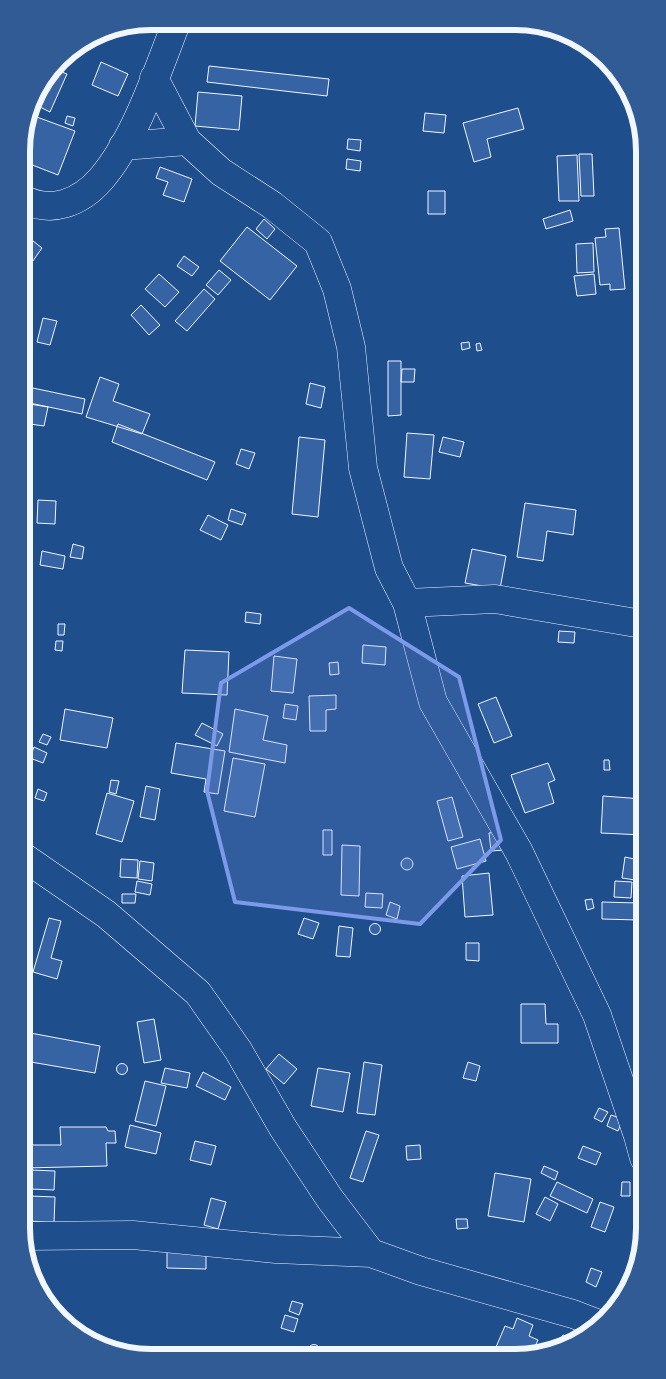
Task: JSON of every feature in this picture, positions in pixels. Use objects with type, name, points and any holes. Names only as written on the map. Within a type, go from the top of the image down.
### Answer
[{"type":"street","points":[[30,203],[57,207],[79,198],[100,180],[123,146],[174,30]]},
{"type":"street","points":[[154,78],[187,141],[221,172],[272,205],[318,242],[337,289],[351,347],[366,477],[389,568],[407,603],[433,702],[520,852],[597,1015],[636,1130]]},
{"type":"street","points":[[123,146],[187,141]]},
{"type":"street","points":[[407,603],[494,599],[636,623]]},
{"type":"street","points":[[30,862],[106,914],[198,993],[238,1050],[283,1128],[330,1199],[372,1253]]},
{"type":"street","points":[[30,1236],[133,1235],[276,1248],[372,1253],[421,1271],[573,1314],[592,1321]]},
{"type":"highlighted area","points":[[349,608],[459,677],[501,840],[420,924],[235,902],[207,791],[221,683]]},
{"type":"building","points":[[101,62],[128,74],[118,96],[92,85]]},
{"type":"building","points":[[209,66],[329,79],[327,96],[207,82]]},
{"type":"building","points":[[60,71],[67,74],[50,112],[39,106],[50,84]]},
{"type":"building","points":[[198,92],[242,96],[239,130],[195,126]]},
{"type":"building","points":[[628,107],[632,121],[630,121]]},
{"type":"building","points":[[518,108],[524,129],[487,139],[491,157],[474,162],[463,123]]},
{"type":"building","points":[[425,113],[446,115],[444,133],[423,131]]},
{"type":"building","points":[[35,116],[75,131],[58,175],[30,164],[30,143]]},
{"type":"building","points":[[67,116],[75,118],[73,126],[65,123]]},
{"type":"building","points":[[348,139],[361,140],[360,151],[347,149]]},
{"type":"building","points":[[579,154],[592,154],[594,196],[581,196]]},
{"type":"building","points":[[577,155],[579,201],[559,201],[557,156]]},
{"type":"building","points":[[347,159],[361,161],[360,171],[346,169]]},
{"type":"building","points":[[160,167],[192,179],[184,202],[163,195],[168,182],[156,178]]},
{"type":"building","points":[[428,191],[445,191],[445,214],[428,214]]},
{"type":"building","points":[[570,210],[573,221],[546,229],[543,219]]},
{"type":"building","points":[[264,219],[275,229],[267,239],[256,229]]},
{"type":"building","points":[[247,227],[297,266],[270,300],[220,261]]},
{"type":"building","points":[[619,228],[625,289],[610,290],[610,284],[600,285],[595,238],[606,237],[605,229]]},
{"type":"building","points":[[30,239],[42,248],[30,265]]},
{"type":"building","points":[[593,243],[594,272],[577,273],[576,244]]},
{"type":"building","points":[[184,256],[199,267],[192,276],[177,266]]},
{"type":"building","points":[[219,270],[231,280],[218,295],[206,285]]},
{"type":"building","points":[[159,274],[179,292],[165,307],[145,289]]},
{"type":"building","points":[[594,274],[596,294],[577,296],[574,276]]},
{"type":"building","points":[[204,289],[215,299],[187,331],[175,321]]},
{"type":"building","points":[[141,305],[160,325],[149,335],[131,315]]},
{"type":"building","points":[[43,318],[57,321],[50,345],[37,342]]},
{"type":"building","points":[[469,342],[470,348],[462,350],[461,343]]},
{"type":"building","points":[[480,343],[482,350],[477,351],[476,344]]},
{"type":"building","points":[[388,361],[401,361],[401,415],[388,416]]},
{"type":"building","points":[[402,369],[415,369],[414,382],[401,382]]},
{"type":"building","points":[[100,377],[119,384],[113,401],[150,414],[142,434],[86,417]]},
{"type":"building","points":[[310,383],[325,387],[321,408],[306,404]]},
{"type":"building","points":[[30,387],[85,399],[82,414],[30,403]]},
{"type":"building","points":[[30,404],[48,407],[44,426],[30,424]]},
{"type":"building","points":[[118,424],[215,462],[207,480],[112,442]]},
{"type":"building","points":[[407,433],[434,435],[430,479],[404,477]]},
{"type":"building","points":[[299,437],[325,440],[318,517],[292,514]]},
{"type":"building","points":[[443,437],[464,442],[460,457],[439,452]]},
{"type":"building","points":[[241,449],[255,453],[249,469],[236,464]]},
{"type":"building","points":[[38,500],[56,501],[55,524],[37,523]]},
{"type":"building","points":[[525,503],[576,510],[573,535],[547,531],[543,561],[517,557]]},
{"type":"building","points":[[231,509],[246,514],[242,525],[228,520]]},
{"type":"building","points":[[208,515],[228,525],[221,540],[200,530]]},
{"type":"building","points":[[73,544],[84,547],[82,559],[70,557]]},
{"type":"building","points":[[472,549],[506,556],[500,589],[465,583]]},
{"type":"building","points":[[42,551],[65,556],[63,569],[40,565]]},
{"type":"building","points":[[246,612],[261,614],[260,624],[245,622]]},
{"type":"building","points":[[58,624],[65,624],[64,635],[58,635]]},
{"type":"building","points":[[559,631],[575,632],[574,643],[558,642]]},
{"type":"building","points":[[56,641],[63,641],[62,651],[55,650]]},
{"type":"building","points":[[363,645],[386,647],[385,665],[362,663]]},
{"type":"building","points":[[185,650],[229,652],[227,695],[182,693]]},
{"type":"building","points":[[274,656],[297,659],[293,693],[271,691]]},
{"type":"building","points":[[338,662],[339,674],[330,675],[329,663]]},
{"type":"building","points":[[336,695],[336,709],[326,710],[326,731],[310,731],[309,696]]},
{"type":"building","points":[[496,697],[512,736],[494,743],[478,704]]},
{"type":"building","points":[[285,704],[298,706],[296,720],[283,718]]},
{"type":"building","points":[[65,709],[113,718],[107,748],[60,740]]},
{"type":"building","points":[[235,709],[268,716],[263,740],[287,745],[285,763],[229,752]]},
{"type":"building","points":[[202,723],[223,734],[217,746],[195,735]]},
{"type":"building","points":[[43,734],[51,737],[47,745],[39,742]]},
{"type":"building","points":[[176,743],[225,751],[218,794],[204,792],[206,779],[171,773]]},
{"type":"building","points":[[34,747],[47,753],[43,763],[30,758]]},
{"type":"building","points":[[233,758],[265,764],[255,817],[224,811]]},
{"type":"building","points":[[604,760],[609,760],[610,770],[604,770]]},
{"type":"building","points":[[548,763],[555,780],[548,783],[554,803],[525,813],[511,775]]},
{"type":"building","points":[[111,780],[119,781],[116,794],[109,792]]},
{"type":"building","points":[[146,786],[160,789],[155,820],[140,817]]},
{"type":"building","points":[[38,789],[47,793],[44,801],[35,798]]},
{"type":"building","points":[[107,793],[134,801],[122,842],[96,834]]},
{"type":"building","points":[[603,796],[636,798],[636,835],[601,833]]},
{"type":"building","points":[[452,797],[463,837],[448,841],[437,801]]},
{"type":"building","points":[[323,830],[332,830],[332,855],[323,855]]},
{"type":"building","points":[[502,831],[504,850],[491,851],[489,833]]},
{"type":"building","points":[[480,839],[486,861],[457,869],[451,847]]},
{"type":"building","points":[[342,845],[360,846],[359,896],[341,895]]},
{"type":"building","points":[[625,857],[636,859],[635,880],[622,878]]},
{"type":"building","points":[[409,858],[412,859],[412,869],[405,870],[402,869],[401,862],[402,859]]},
{"type":"building","points":[[121,859],[138,860],[137,878],[120,877]]},
{"type":"building","points":[[140,861],[154,863],[152,881],[138,879]]},
{"type":"building","points":[[489,873],[493,915],[465,917],[462,876]]},
{"type":"building","points":[[137,881],[152,884],[150,895],[135,892]]},
{"type":"building","points":[[615,881],[632,882],[631,898],[614,897]]},
{"type":"building","points":[[366,893],[383,894],[382,908],[365,907]]},
{"type":"building","points":[[122,894],[136,894],[135,903],[122,903]]},
{"type":"building","points":[[592,899],[594,908],[587,910],[585,900]]},
{"type":"building","points":[[390,902],[400,906],[397,919],[386,915]]},
{"type":"building","points":[[602,902],[636,903],[636,920],[602,919]]},
{"type":"building","points":[[49,918],[61,921],[51,958],[62,961],[57,979],[33,972]]},
{"type":"building","points":[[304,918],[319,923],[313,939],[298,934]]},
{"type":"building","points":[[375,923],[381,929],[375,935],[369,929]]},
{"type":"building","points":[[339,926],[353,928],[350,957],[336,956]]},
{"type":"building","points":[[466,943],[479,943],[479,961],[466,960]]},
{"type":"building","points":[[521,1004],[545,1004],[546,1024],[558,1024],[558,1043],[521,1043]]},
{"type":"building","points":[[154,1019],[161,1060],[144,1063],[137,1022]]},
{"type":"building","points":[[30,1033],[100,1046],[95,1073],[30,1062]]},
{"type":"building","points":[[279,1054],[297,1069],[284,1084],[266,1069]]},
{"type":"building","points":[[364,1062],[382,1065],[375,1115],[357,1113]]},
{"type":"building","points":[[468,1062],[480,1066],[476,1081],[463,1078]]},
{"type":"building","points":[[120,1064],[124,1064],[127,1069],[126,1073],[120,1074],[117,1071],[117,1067]]},
{"type":"building","points":[[165,1068],[190,1073],[187,1088],[161,1083]]},
{"type":"building","points":[[318,1068],[350,1073],[343,1112],[311,1106]]},
{"type":"building","points":[[203,1072],[231,1087],[225,1100],[196,1086]]},
{"type":"building","points":[[145,1081],[166,1086],[156,1126],[135,1121]]},
{"type":"building","points":[[599,1108],[608,1112],[602,1122],[594,1118]]},
{"type":"building","points":[[611,1115],[623,1119],[618,1131],[607,1126]]},
{"type":"building","points":[[130,1125],[161,1133],[156,1154],[125,1147]]},
{"type":"building","points":[[60,1127],[106,1127],[108,1131],[115,1131],[116,1143],[106,1143],[107,1166],[30,1168],[30,1145],[61,1145]]},
{"type":"building","points":[[366,1131],[379,1135],[363,1182],[350,1178]]},
{"type":"building","points":[[195,1141],[216,1146],[211,1165],[190,1160]]},
{"type":"building","points":[[420,1145],[421,1159],[407,1160],[406,1146]]},
{"type":"building","points":[[583,1146],[601,1153],[596,1165],[578,1158]]},
{"type":"building","points":[[544,1166],[558,1172],[555,1180],[541,1173]]},
{"type":"building","points":[[31,1170],[55,1171],[54,1190],[30,1189]]},
{"type":"building","points":[[495,1173],[531,1179],[524,1222],[488,1216]]},
{"type":"building","points":[[557,1182],[593,1199],[587,1213],[550,1196]]},
{"type":"building","points":[[622,1182],[630,1182],[630,1196],[621,1196]]},
{"type":"building","points":[[31,1196],[55,1197],[54,1223],[31,1221]]},
{"type":"building","points":[[545,1197],[558,1204],[550,1221],[536,1214]]},
{"type":"building","points":[[211,1198],[226,1202],[218,1229],[204,1225]]},
{"type":"building","points":[[600,1202],[614,1207],[605,1232],[591,1227]]},
{"type":"building","points":[[456,1219],[467,1219],[468,1228],[457,1229]]},
{"type":"building","points":[[167,1252],[206,1254],[206,1269],[167,1268]]},
{"type":"building","points":[[591,1268],[602,1272],[596,1287],[586,1282]]},
{"type":"building","points":[[292,1301],[303,1304],[299,1315],[289,1311]]},
{"type":"building","points":[[285,1315],[298,1319],[294,1332],[281,1328]]},
{"type":"building","points":[[517,1318],[533,1325],[529,1336],[538,1340],[535,1347],[495,1349],[505,1326],[513,1329]]},
{"type":"building","points":[[312,1345],[316,1345],[319,1348],[309,1349]]}]
